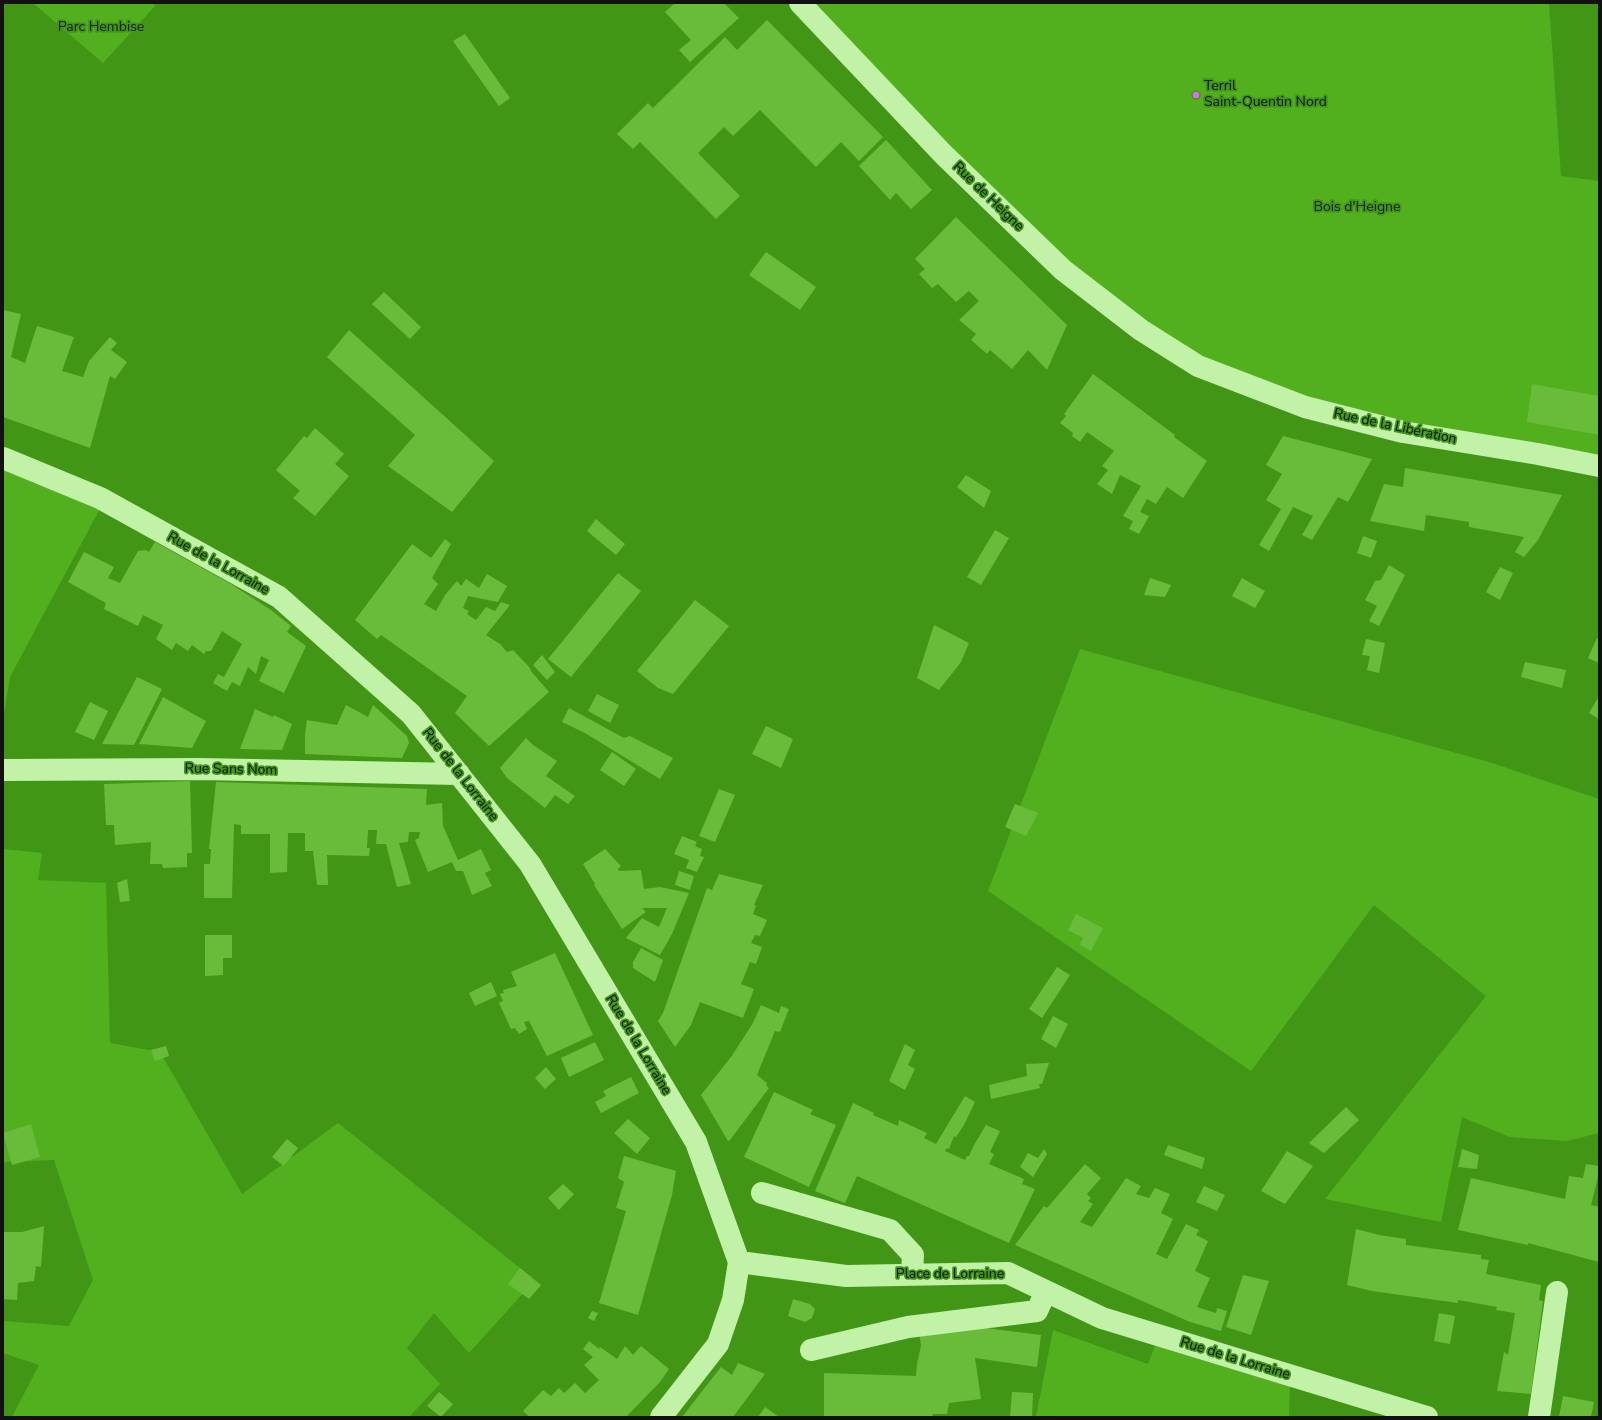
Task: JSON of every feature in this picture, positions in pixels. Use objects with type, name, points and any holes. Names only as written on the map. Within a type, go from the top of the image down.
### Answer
[{"type":"street","name":"Rue de Heigne","points":[[800,3],[943,154],[1063,270],[1140,330],[1198,366]]},
{"type":"street","name":"Rue de la Libération","points":[[1198,366],[1312,409],[1403,432],[1538,454],[1599,466]]},
{"type":"street","name":"Rue de la Lorraine","points":[[3,458],[100,498],[279,597],[411,714],[530,864],[696,1142],[739,1262]]},
{"type":"street","name":"Rue Sans Nom","points":[[3,770],[200,769],[459,774]]},
{"type":"street","points":[[762,1193],[890,1230],[913,1255],[912,1274]]},
{"type":"street","name":"Place de Lorraine","points":[[739,1262],[846,1276],[1008,1273],[1046,1291]]},
{"type":"street","points":[[661,1417],[718,1344],[733,1300],[739,1262]]},
{"type":"street","name":"Rue de la Lorraine","points":[[1046,1291],[1102,1318],[1427,1417]]},
{"type":"street","points":[[811,1350],[908,1327],[1037,1310],[1046,1291]]},
{"type":"street","points":[[1539,1417],[1556,1292]]},
{"type":"green space","name":"Parc Hembise","points":[[33,3],[153,3],[155,6],[103,63]]},
{"type":"green space","name":"Bois d'Heigne","points":[[800,3],[1549,3],[1561,176],[1599,181],[1599,466],[1305,407],[1141,330]]},
{"type":"green space","points":[[3,458],[104,501],[10,677],[3,720]]},
{"type":"green space","points":[[1080,649],[1489,762],[1599,799],[1599,1133],[1567,1141],[1510,1137],[1462,1117],[1441,1222],[1325,1199],[1486,996],[1374,905],[1251,1071],[988,891]]},
{"type":"green space","points":[[3,849],[42,853],[38,880],[106,883],[110,1043],[160,1052],[242,1194],[338,1123],[535,1280],[469,1353],[434,1313],[407,1348],[440,1384],[409,1417],[12,1417],[39,1365],[3,1353],[3,1321],[69,1326],[93,1280],[54,1160],[3,1162]]},
{"type":"green space","points":[[1053,1330],[1148,1364],[1159,1336],[1290,1375],[1289,1417],[1036,1417]]},
{"type":"building","points":[[675,3],[724,3],[739,18],[690,62],[679,50],[691,40],[665,12]]},
{"type":"building","points":[[767,20],[883,137],[859,161],[841,142],[816,167],[760,110],[733,136],[724,127],[698,153],[740,196],[716,219],[640,142],[633,149],[617,134],[648,103],[653,108],[725,37],[737,50]]},
{"type":"building","points":[[465,34],[510,98],[499,106],[453,41]]},
{"type":"building","points":[[886,140],[932,190],[911,209],[896,193],[890,200],[859,166]]},
{"type":"building","points":[[956,217],[1067,325],[1047,370],[1028,350],[1012,369],[990,350],[987,354],[971,340],[976,334],[959,320],[979,301],[969,291],[956,302],[938,284],[932,288],[919,274],[925,269],[915,259]]},
{"type":"building","points":[[766,252],[816,287],[800,310],[749,275]]},
{"type":"building","points":[[384,292],[421,327],[410,339],[372,304]]},
{"type":"building","points":[[3,310],[21,314],[11,357],[25,363],[37,326],[74,337],[62,371],[83,377],[89,361],[110,337],[117,343],[111,350],[127,362],[115,379],[110,376],[90,448],[3,417]]},
{"type":"building","points":[[349,330],[494,461],[452,512],[388,466],[415,435],[327,357]]},
{"type":"building","points":[[1093,374],[1175,435],[1174,437],[1207,461],[1183,498],[1167,487],[1156,504],[1147,499],[1140,512],[1149,516],[1139,534],[1129,529],[1133,521],[1123,516],[1141,486],[1120,475],[1112,494],[1097,484],[1108,470],[1102,466],[1114,451],[1087,432],[1080,442],[1072,436],[1073,433],[1060,423],[1066,416],[1064,414]]},
{"type":"building","points":[[1532,384],[1599,396],[1599,435],[1527,422]]},
{"type":"building","points":[[315,428],[344,454],[335,464],[349,476],[315,516],[293,498],[300,491],[276,470],[304,436],[307,438]]},
{"type":"building","points":[[1283,436],[1372,459],[1348,502],[1338,497],[1312,540],[1302,535],[1313,516],[1293,507],[1269,551],[1259,545],[1281,509],[1266,500],[1282,474],[1266,465]]},
{"type":"building","points":[[1405,468],[1562,495],[1538,540],[1524,557],[1515,552],[1524,537],[1469,527],[1469,522],[1426,515],[1424,531],[1370,521],[1384,484],[1403,487]]},
{"type":"building","points":[[966,475],[991,491],[984,508],[957,487]]},
{"type":"building","points":[[596,519],[625,544],[616,555],[587,531]]},
{"type":"building","points":[[995,530],[1009,538],[981,585],[967,577]]},
{"type":"building","points":[[1363,536],[1377,541],[1371,558],[1357,553]]},
{"type":"building","points":[[445,539],[451,544],[432,578],[438,584],[424,604],[436,611],[445,595],[457,581],[461,586],[466,579],[479,588],[487,574],[507,586],[498,602],[468,596],[463,608],[469,611],[467,614],[476,620],[486,607],[495,611],[501,602],[510,605],[486,635],[500,644],[507,652],[513,650],[531,669],[530,670],[549,692],[489,746],[455,713],[467,696],[381,635],[377,639],[355,620],[412,544],[431,558]]},
{"type":"building","points":[[155,542],[231,584],[271,610],[291,626],[287,632],[306,646],[284,693],[259,681],[269,660],[261,656],[256,674],[248,667],[240,686],[232,682],[227,691],[213,683],[218,674],[224,677],[242,644],[222,631],[211,651],[206,651],[204,654],[192,645],[188,651],[176,643],[172,650],[156,639],[163,625],[143,615],[138,626],[104,609],[106,603],[68,582],[84,552],[114,567],[108,578],[120,583],[138,551],[146,550],[149,552]]},
{"type":"building","points":[[1389,565],[1405,575],[1379,626],[1369,621],[1377,606],[1365,600],[1375,581],[1381,580]]},
{"type":"building","points":[[1500,567],[1513,573],[1500,600],[1486,592]]},
{"type":"building","points":[[618,573],[641,591],[571,677],[548,659]]},
{"type":"building","points":[[1150,578],[1171,585],[1165,597],[1144,595]]},
{"type":"building","points":[[1242,578],[1265,591],[1255,608],[1232,596]]},
{"type":"building","points":[[695,600],[729,626],[673,694],[658,688],[637,671]]},
{"type":"building","points":[[934,625],[969,643],[961,662],[939,690],[917,678]]},
{"type":"building","points":[[1597,638],[1599,639],[1599,663],[1588,658]]},
{"type":"building","points":[[1366,639],[1385,643],[1379,673],[1367,670],[1370,656],[1362,655]]},
{"type":"building","points":[[542,655],[555,672],[547,680],[533,665]]},
{"type":"building","points":[[1525,662],[1566,670],[1562,688],[1521,677]]},
{"type":"building","points":[[137,677],[162,689],[134,745],[102,744]]},
{"type":"building","points":[[597,694],[619,705],[610,723],[588,711]]},
{"type":"building","points":[[1599,696],[1599,719],[1589,713]]},
{"type":"building","points":[[163,697],[206,721],[192,748],[139,744]]},
{"type":"building","points":[[90,702],[108,711],[94,740],[75,732]]},
{"type":"building","points":[[346,705],[368,717],[373,705],[407,736],[409,743],[402,758],[305,754],[307,720],[337,725]]},
{"type":"building","points":[[569,708],[624,738],[630,736],[673,758],[660,779],[585,733],[562,722]]},
{"type":"building","points":[[255,709],[273,717],[274,715],[292,724],[282,750],[240,749]]},
{"type":"building","points":[[766,726],[793,739],[781,768],[752,754]]},
{"type":"building","points":[[526,738],[533,745],[557,761],[546,776],[575,796],[568,804],[555,795],[545,808],[507,778],[500,768]]},
{"type":"building","points":[[612,752],[636,769],[624,786],[600,770]]},
{"type":"building","points":[[190,781],[192,853],[187,853],[187,867],[163,868],[162,864],[150,864],[151,842],[115,845],[114,825],[106,825],[104,784]]},
{"type":"building","points":[[216,782],[427,789],[426,805],[442,803],[443,826],[458,860],[481,849],[491,870],[485,873],[492,886],[472,895],[463,871],[456,871],[452,862],[428,872],[415,840],[419,838],[420,832],[409,832],[408,842],[399,843],[411,884],[397,887],[386,844],[376,844],[377,830],[368,830],[367,848],[370,848],[369,856],[327,855],[328,885],[317,885],[313,851],[305,851],[305,833],[288,833],[287,872],[270,873],[270,834],[241,834],[241,825],[234,824],[232,898],[204,898],[204,864],[210,864],[211,849],[209,849]]},
{"type":"building","points":[[719,789],[735,795],[715,842],[699,836]]},
{"type":"building","points":[[1015,804],[1038,813],[1026,836],[1005,827]]},
{"type":"building","points":[[682,836],[697,842],[695,846],[702,849],[700,856],[704,857],[697,872],[686,868],[689,860],[674,854]]},
{"type":"building","points":[[605,849],[621,866],[618,869],[619,871],[641,870],[644,889],[660,887],[689,893],[672,934],[660,955],[626,938],[642,918],[659,927],[667,908],[642,908],[646,912],[622,929],[594,885],[595,884],[583,864]]},
{"type":"building","points":[[679,871],[694,876],[690,890],[675,885]]},
{"type":"building","points":[[719,874],[763,885],[754,905],[756,906],[753,914],[767,920],[760,936],[755,935],[751,943],[762,947],[756,964],[750,962],[741,984],[754,989],[743,1018],[700,1002],[691,1025],[675,1047],[658,1021],[663,1013],[707,888],[712,890]]},
{"type":"building","points":[[127,879],[130,901],[120,902],[117,883]]},
{"type":"building","points":[[1076,914],[1103,928],[1091,951],[1080,945],[1083,938],[1068,930]]},
{"type":"building","points":[[205,935],[232,935],[232,958],[223,958],[223,975],[205,976]]},
{"type":"building","points":[[641,948],[663,960],[655,982],[633,968],[633,962]]},
{"type":"building","points":[[555,953],[593,1035],[547,1056],[529,1021],[524,1022],[527,1029],[519,1034],[515,1028],[511,1029],[499,1003],[503,1001],[500,994],[504,993],[503,990],[517,986],[511,972]]},
{"type":"building","points":[[1057,967],[1070,975],[1042,1018],[1029,1009]]},
{"type":"building","points":[[491,982],[497,996],[475,1006],[469,993]]},
{"type":"building","points":[[761,1005],[779,1013],[781,1006],[789,1009],[780,1032],[775,1031],[757,1075],[767,1083],[766,1085],[769,1088],[728,1141],[701,1095],[731,1057],[753,1023]]},
{"type":"building","points":[[1053,1016],[1068,1024],[1056,1048],[1041,1039]]},
{"type":"building","points":[[595,1042],[604,1060],[569,1077],[561,1058]]},
{"type":"building","points":[[905,1044],[915,1050],[908,1065],[915,1069],[905,1090],[889,1081]]},
{"type":"building","points":[[166,1046],[169,1056],[155,1061],[151,1050]]},
{"type":"building","points":[[1049,1063],[1042,1084],[1039,1084],[1040,1088],[991,1099],[989,1085],[1027,1076],[1026,1064]]},
{"type":"building","points":[[546,1067],[556,1079],[545,1089],[535,1078]]},
{"type":"building","points":[[631,1077],[639,1093],[601,1113],[595,1102],[606,1096],[603,1091]]},
{"type":"building","points":[[774,1092],[813,1110],[810,1114],[836,1125],[809,1187],[744,1157]]},
{"type":"building","points":[[965,1096],[975,1102],[964,1125],[956,1137],[954,1136],[949,1149],[947,1148],[945,1151],[965,1160],[967,1156],[969,1156],[986,1125],[1000,1131],[990,1152],[994,1154],[989,1164],[1024,1179],[1022,1184],[1035,1189],[1009,1243],[857,1176],[845,1203],[815,1191],[853,1103],[874,1113],[873,1115],[898,1126],[899,1120],[927,1133],[924,1138],[936,1144]]},
{"type":"building","points":[[1346,1107],[1359,1120],[1324,1153],[1309,1143]]},
{"type":"building","points":[[628,1119],[650,1138],[637,1154],[614,1133]]},
{"type":"building","points":[[31,1124],[40,1157],[12,1165],[3,1133]]},
{"type":"building","points":[[287,1139],[298,1148],[284,1166],[272,1157]]},
{"type":"building","points":[[1168,1145],[1205,1158],[1202,1169],[1164,1155]]},
{"type":"building","points":[[1044,1149],[1047,1154],[1033,1177],[1020,1167],[1028,1153],[1038,1158]]},
{"type":"building","points":[[1462,1149],[1479,1155],[1477,1169],[1458,1167]]},
{"type":"building","points":[[1287,1151],[1313,1166],[1285,1204],[1261,1191]]},
{"type":"building","points":[[624,1156],[676,1171],[672,1195],[638,1315],[599,1303],[626,1211],[616,1208],[624,1182],[618,1178]]},
{"type":"building","points":[[1085,1164],[1101,1178],[1087,1194],[1091,1198],[1088,1201],[1093,1204],[1080,1222],[1092,1227],[1126,1178],[1141,1186],[1136,1194],[1149,1198],[1155,1188],[1170,1194],[1161,1213],[1173,1219],[1156,1254],[1167,1259],[1186,1224],[1199,1230],[1196,1235],[1208,1241],[1195,1271],[1210,1278],[1197,1307],[1216,1313],[1217,1308],[1227,1311],[1221,1331],[1190,1322],[1015,1245],[1044,1206],[1047,1208]]},
{"type":"building","points":[[1586,1164],[1599,1166],[1599,1173],[1591,1205],[1599,1207],[1599,1262],[1528,1243],[1528,1245],[1458,1230],[1471,1178],[1565,1199],[1569,1176],[1583,1178]]},
{"type":"building","points":[[563,1184],[574,1194],[559,1210],[548,1198]]},
{"type":"building","points":[[1204,1186],[1225,1195],[1217,1211],[1196,1202]]},
{"type":"building","points":[[44,1226],[41,1267],[36,1266],[34,1281],[18,1283],[17,1300],[3,1299],[3,1232],[22,1232]]},
{"type":"building","points":[[1356,1229],[1379,1235],[1406,1239],[1406,1245],[1481,1255],[1481,1259],[1489,1260],[1486,1274],[1541,1285],[1539,1300],[1543,1301],[1531,1394],[1497,1391],[1504,1352],[1508,1355],[1515,1313],[1496,1310],[1497,1307],[1458,1300],[1458,1303],[1372,1291],[1347,1285]]},
{"type":"building","points":[[520,1268],[541,1285],[529,1299],[508,1284]]},
{"type":"building","points":[[1243,1275],[1269,1281],[1251,1335],[1226,1327]]},
{"type":"building","points":[[793,1299],[810,1304],[815,1309],[812,1318],[805,1322],[788,1316]]},
{"type":"building","points":[[592,1311],[598,1313],[594,1321],[588,1318]]},
{"type":"building","points":[[1439,1313],[1455,1316],[1450,1344],[1434,1341]]},
{"type":"building","points":[[969,1326],[1041,1335],[1037,1367],[975,1358],[981,1399],[949,1403],[947,1414],[933,1414],[932,1417],[824,1417],[824,1373],[916,1376],[921,1346],[919,1330]]},
{"type":"building","points":[[589,1341],[599,1349],[600,1347],[617,1359],[625,1346],[633,1355],[641,1346],[669,1369],[660,1382],[626,1417],[530,1417],[523,1411],[543,1390],[551,1396],[559,1388],[564,1393],[575,1383],[585,1393],[599,1380],[584,1365],[593,1357],[583,1349]]},
{"type":"building","points":[[738,1363],[765,1374],[733,1417],[682,1417],[721,1367],[732,1375]]},
{"type":"building","points":[[439,1392],[453,1404],[441,1417],[427,1406]]},
{"type":"building","points":[[1012,1392],[1033,1393],[1032,1417],[1010,1417]]},
{"type":"building","points":[[1563,1396],[1594,1402],[1591,1417],[1559,1417]]},
{"type":"building","points":[[765,1407],[779,1417],[758,1417]]},
{"type":"place","name":"Terril Saint-Quentin Nord","points":[[1196,95]]}]
